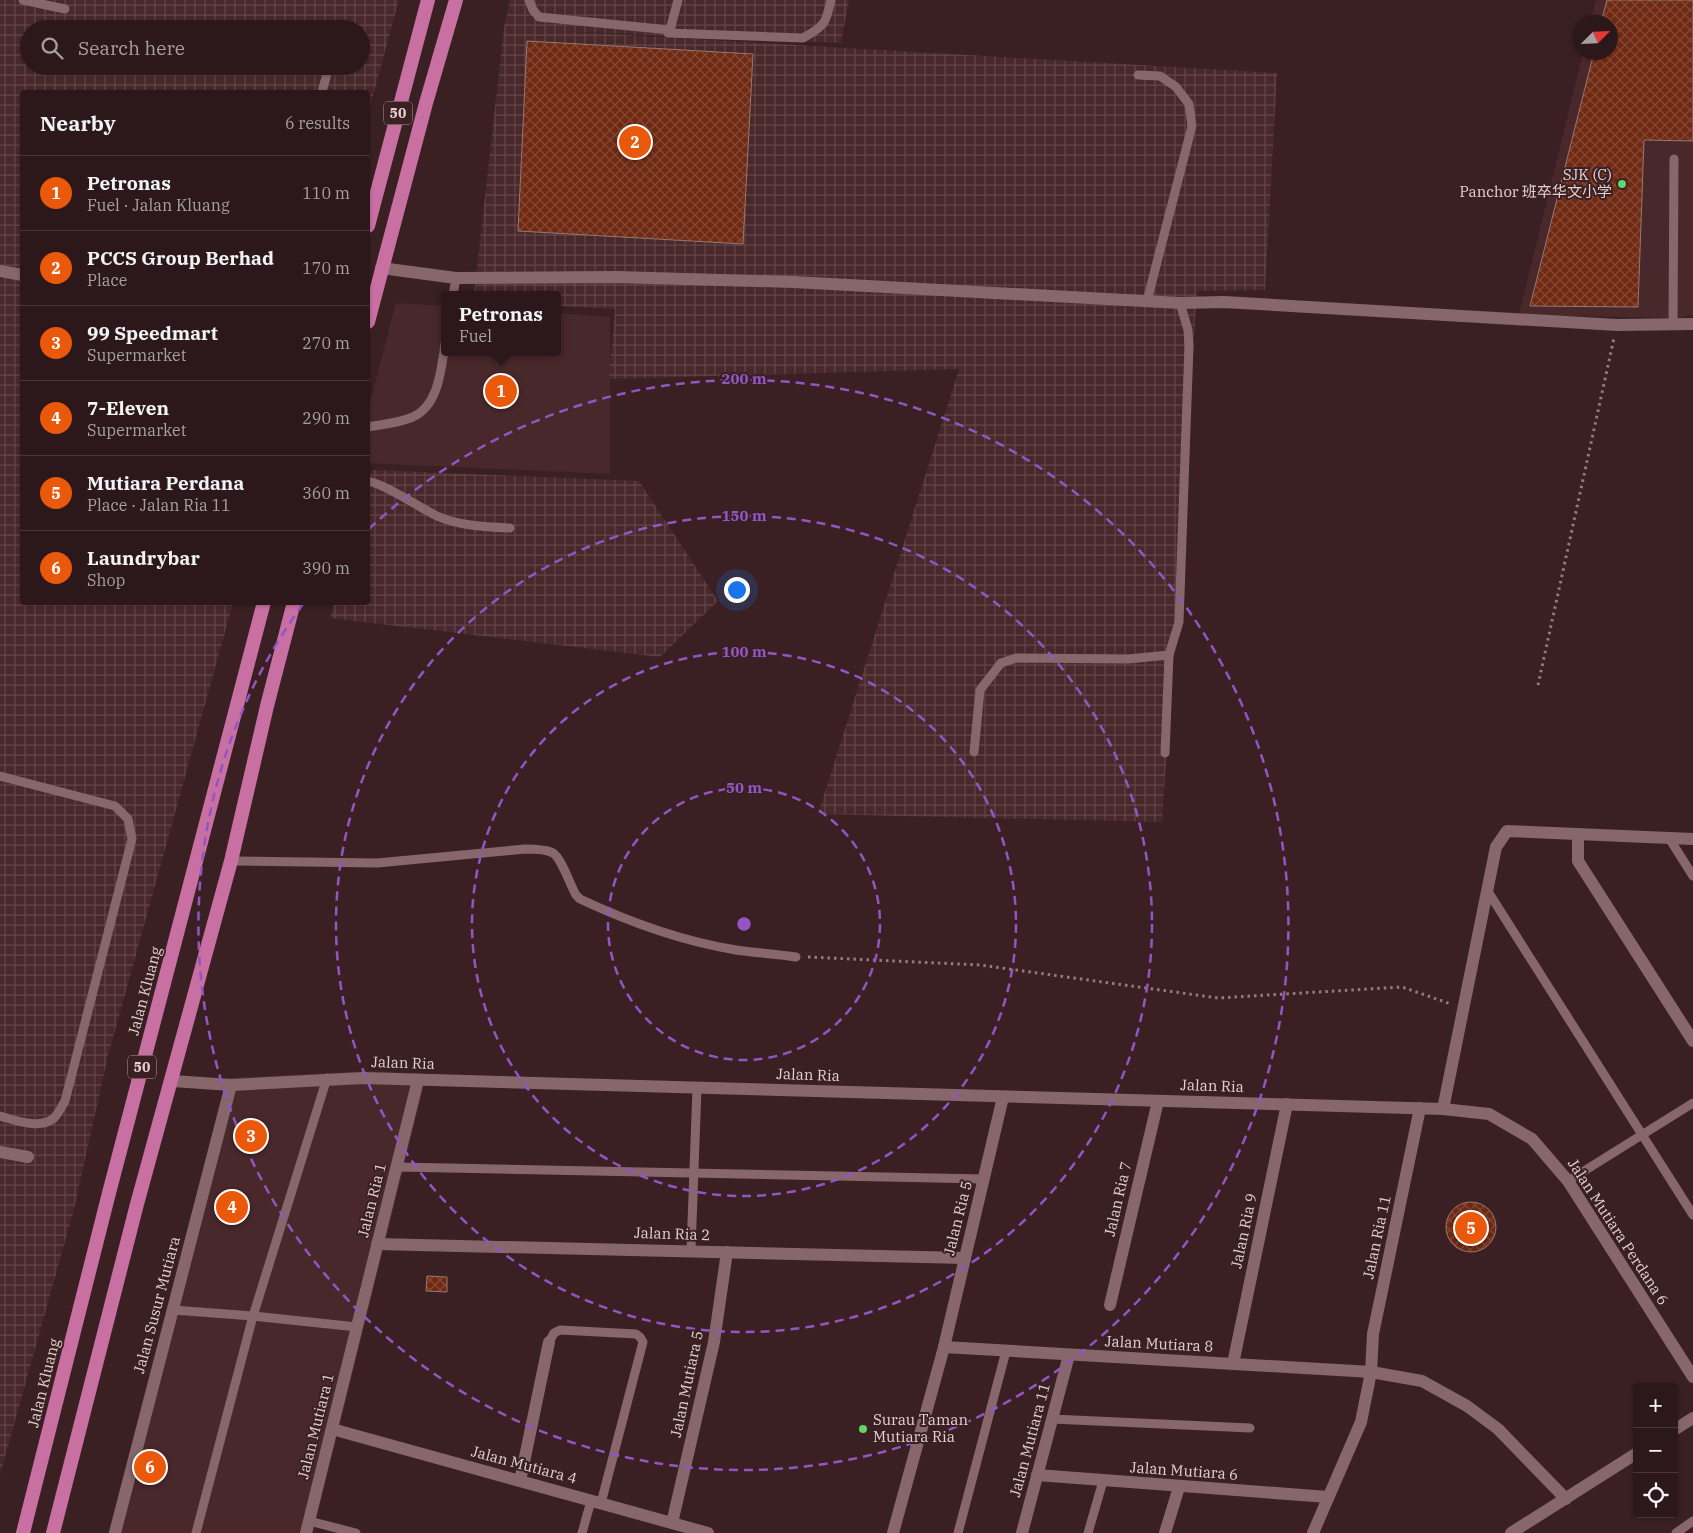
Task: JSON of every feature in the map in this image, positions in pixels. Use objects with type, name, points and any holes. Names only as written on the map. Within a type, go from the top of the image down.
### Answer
[{"type":"highway","name":"50","points":[[370,218],[428,0]]},
{"type":"highway","name":"50","points":[[370,314],[456,0]]},
{"type":"highway","name":"Jalan Kluang","points":[[22,1533],[263,605]]},
{"type":"highway","name":"50","points":[[53,1533],[137,1204],[231,861],[267,706],[293,605]]},
{"type":"street","points":[[381,268],[456,278],[616,277],[794,282],[1146,301],[1224,302],[1617,325],[1693,324]]},
{"type":"street","points":[[0,271],[20,275]]},
{"type":"street","points":[[1443,1108],[1496,847],[1507,831],[1693,839]]},
{"type":"street","points":[[1578,834],[1578,860],[1693,1041]]},
{"type":"street","name":"Jalan Ria","points":[[172,1080],[231,1085],[327,1078],[363,1078],[1443,1108]]},
{"type":"street","name":"Jalan Ria 1","points":[[357,1327],[418,1080]]},
{"type":"street","name":"Jalan Susur Mutiara","points":[[115,1533],[231,1085]]},
{"type":"street","name":"Jalan Ria 5","points":[[894,1533],[944,1347],[1004,1097]]},
{"type":"street","name":"Jalan Ria 7","points":[[1110,1304],[1158,1101]]},
{"type":"street","name":"Jalan Ria 9","points":[[1233,1364],[1287,1104]]},
{"type":"street","name":"Jalan Ria 11","points":[[1313,1533],[1361,1422],[1372,1372],[1373,1334],[1420,1108]]},
{"type":"street","name":"Jalan Mutiara Perdana 6","points":[[1443,1108],[1489,1114],[1532,1139],[1568,1181],[1693,1377]]},
{"type":"street","points":[[0,1152],[28,1157]]},
{"type":"street","name":"Jalan Ria 2","points":[[378,1244],[965,1258]]},
{"type":"street","name":"Jalan Mutiara 5","points":[[672,1523],[714,1342],[727,1252]]},
{"type":"street","name":"Jalan Mutiara 1","points":[[307,1527],[357,1327]]},
{"type":"street","points":[[520,1481],[549,1342]]},
{"type":"street","name":"Jalan Mutiara 8","points":[[944,1347],[1372,1372],[1422,1381],[1467,1406],[1498,1429],[1566,1498]]},
{"type":"street","name":"Jalan Mutiara 11","points":[[1022,1533],[1069,1355]]},
{"type":"street","points":[[1677,1428],[1693,1418]]},
{"type":"street","name":"Jalan Mutiara 4","points":[[332,1429],[708,1533]]},
{"type":"street","points":[[1511,1533],[1633,1456]]},
{"type":"street","name":"Jalan Mutiara 6","points":[[1037,1476],[1328,1497]]},
{"type":"street","points":[[1165,1533],[1179,1486]]},
{"type":"lane","points":[[23,0],[65,9]]},
{"type":"lane","points":[[529,0],[533,10],[539,16],[670,30]]},
{"type":"lane","points":[[678,0],[668,33],[804,38],[816,31],[826,21],[831,0]]},
{"type":"lane","points":[[323,90],[327,75]]},
{"type":"lane","points":[[1138,76],[1160,76],[1176,87],[1189,104],[1192,126],[1146,301]]},
{"type":"lane","points":[[1673,325],[1674,159]]},
{"type":"lane","points":[[454,291],[456,278]]},
{"type":"lane","points":[[1165,754],[1169,655],[1179,622],[1189,346],[1188,330],[1180,302]]},
{"type":"lane","points":[[370,427],[414,416],[427,406],[433,398],[442,356]]},
{"type":"lane","points":[[370,482],[412,501],[438,517],[485,527],[510,528]]},
{"type":"lane","points":[[974,752],[980,690],[1001,663],[1016,658],[1128,659],[1169,655]]},
{"type":"lane","points":[[0,776],[115,806],[128,819],[132,839],[65,1101],[54,1118],[43,1123],[25,1122],[0,1116]]},
{"type":"lane","points":[[1669,838],[1693,876]]},
{"type":"lane","points":[[231,861],[377,863],[525,848],[542,850],[552,852],[558,857],[576,895],[580,899],[616,916],[695,941],[736,950],[796,957]]},
{"type":"lane","points":[[1487,890],[1693,1215]]},
{"type":"lane","points":[[196,1533],[253,1316],[327,1078]]},
{"type":"lane","points":[[692,1250],[697,1088]]},
{"type":"lane","points":[[1568,1181],[1693,1103]]},
{"type":"lane","points":[[397,1168],[984,1179]]},
{"type":"lane","points":[[172,1310],[357,1327]]},
{"type":"lane","points":[[549,1342],[554,1333],[560,1330],[636,1334],[643,1342],[596,1502],[582,1533]]},
{"type":"lane","points":[[958,1533],[1006,1351]]},
{"type":"lane","points":[[1052,1419],[1250,1428]]},
{"type":"lane","points":[[1088,1533],[1102,1481]]},
{"type":"lane","points":[[1676,1533],[1693,1521]]},
{"type":"lane","points":[[307,1527],[356,1533]]},
{"type":"path","points":[[1538,685],[1617,325]]},
{"type":"path","points":[[796,957],[980,965],[1218,998],[1402,987],[1463,1009]]},
{"type":"shaded area","points":[[0,0],[399,0],[370,107],[370,90],[20,90],[20,605],[232,605],[108,1056],[74,1209],[0,1475]]},
{"type":"shaded area","points":[[510,0],[849,0],[841,43],[556,31],[1277,73],[1265,290],[1197,291],[1162,822],[818,814],[959,369],[609,379],[615,309],[561,306],[561,291],[474,291],[504,28]]},
{"type":"shaded area","name":"SJK (C) Panchor 班卒华文小学","points":[[1596,0],[1693,0],[1693,315],[1676,318],[1519,315],[1581,60],[1618,60],[1618,15],[1592,15]]},
{"type":"shaded area","points":[[396,303],[441,306],[441,356],[561,356],[561,313],[610,317],[610,474],[370,463],[370,402]]},
{"type":"shaded area","points":[[372,470],[639,481],[718,601],[660,657],[330,618],[333,605],[370,605],[370,477]]},
{"type":"shaded area","points":[[368,1071],[427,1074],[313,1533],[108,1533],[227,1078]]},
{"type":"building","name":"SJK (C) Panchor 班卒华文小学","points":[[1607,0],[1693,0],[1693,141],[1644,140],[1638,307],[1530,306],[1592,60],[1618,60],[1618,15],[1603,15]]},
{"type":"building","points":[[527,41],[753,54],[743,244],[518,231]]},
{"type":"building","points":[[1466,1202],[1476,1202],[1489,1209],[1496,1222],[1496,1232],[1489,1245],[1476,1252],[1466,1252],[1457,1248],[1450,1241],[1446,1232],[1446,1222],[1450,1213],[1457,1206]]},
{"type":"building","points":[[427,1276],[447,1277],[447,1292],[426,1291]]},
{"type":"place","name":"PCCS Group Berhad","points":[[635,142]]},
{"type":"place","name":"SJK (C) Panchor 班卒华文小学","points":[[1622,184]]},
{"type":"place","name":"Petronas","points":[[501,391]]},
{"type":"place","name":"99 Speedmart","points":[[251,1136]]},
{"type":"place","name":"7-Eleven","points":[[232,1207]]},
{"type":"place","name":"Mutiara Perdana","points":[[1471,1228]]},
{"type":"place","name":"Surau Taman Mutiara Ria","points":[[863,1429]]},
{"type":"place","name":"Laundrybar","points":[[150,1467]]}]
